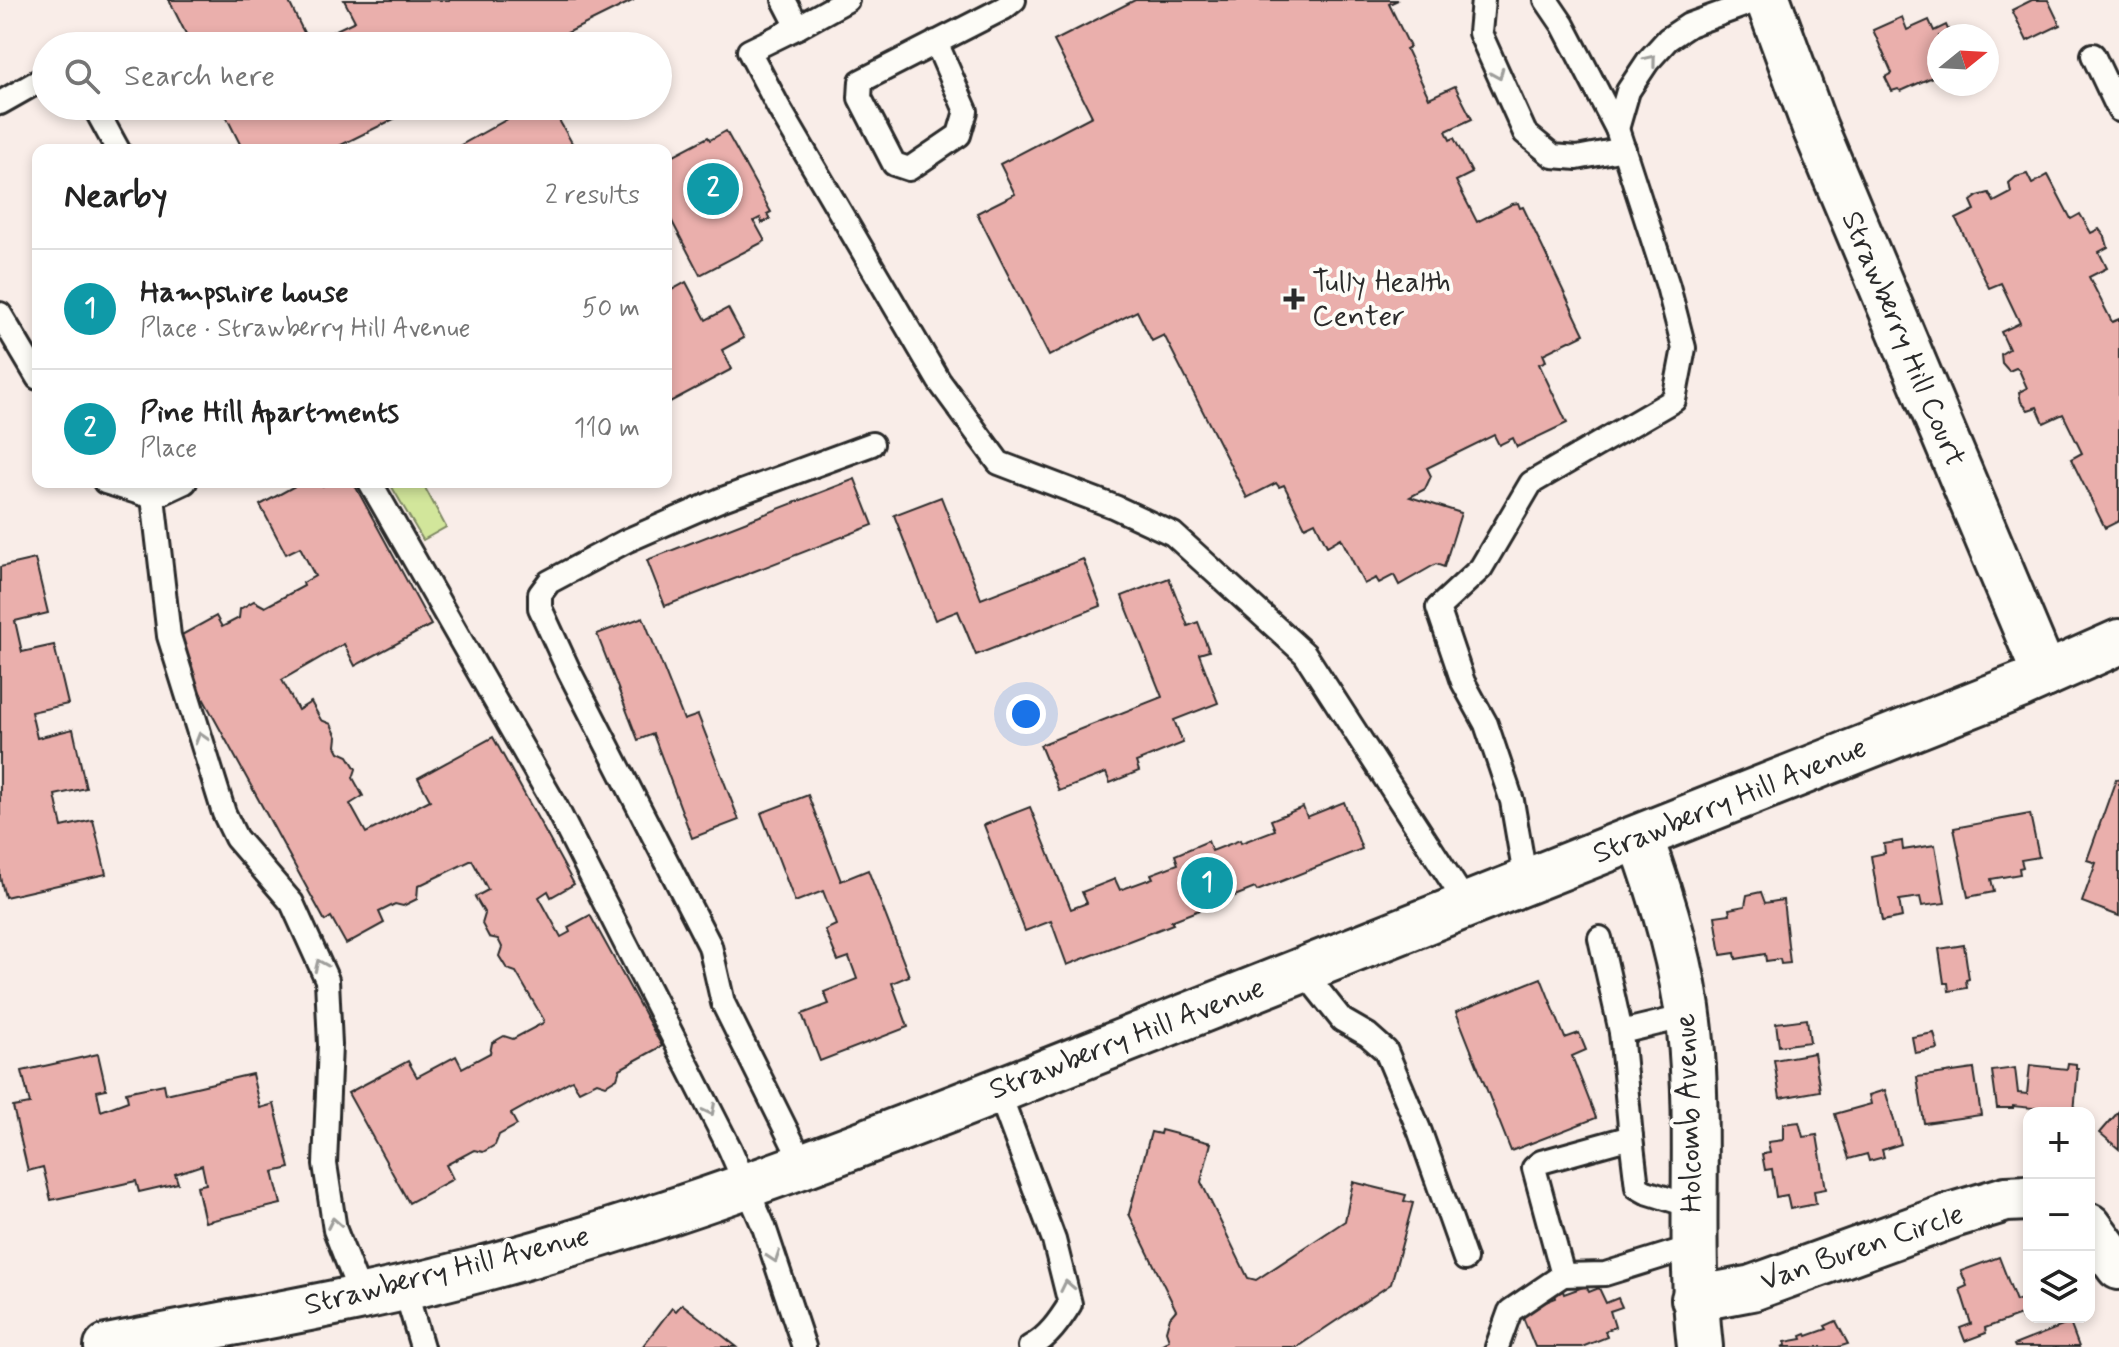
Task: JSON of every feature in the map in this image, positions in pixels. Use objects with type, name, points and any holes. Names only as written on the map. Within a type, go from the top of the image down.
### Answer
[{"type":"main road","name":"Strawberry Hill Court","points":[[1768,0],[1815,128],[2045,675]]},
{"type":"main road","name":"Strawberry Hill Avenue","points":[[107,1347],[493,1266],[745,1185],[998,1090],[1468,906],[2045,675],[2119,642]]},
{"type":"main road","name":"Holcomb Avenue","points":[[1640,837],[1654,875],[1679,966],[1688,1016],[1694,1086],[1694,1299],[1700,1347]]},
{"type":"main road","name":"Van Buren Circle","points":[[1694,1299],[1752,1288],[1953,1215],[2006,1199],[2023,1198]]},
{"type":"main road","points":[[2095,1234],[2119,1267]]},
{"type":"lane","points":[[784,0],[798,27]]},
{"type":"lane","points":[[847,0],[749,51],[779,108],[939,381],[999,463],[1115,507],[1173,534],[1305,654],[1468,906]]},
{"type":"lane","points":[[936,42],[966,111],[959,135],[909,169],[894,164],[860,98],[861,81],[1014,0]]},
{"type":"lane","points":[[1483,0],[1480,33],[1525,133],[1553,156],[1577,158],[1621,139]]},
{"type":"lane","points":[[1526,882],[1512,801],[1486,724],[1463,682],[1438,608],[1481,568],[1531,483],[1674,400],[1684,348],[1668,286],[1621,139],[1563,25],[1546,0]]},
{"type":"lane","points":[[1621,139],[1628,91],[1648,61],[1668,39],[1689,25],[1758,0]]},
{"type":"lane","points":[[2093,55],[2119,110]]},
{"type":"lane","points":[[0,103],[32,85]]},
{"type":"lane","points":[[102,120],[115,144]]},
{"type":"lane","points":[[0,314],[32,368]]},
{"type":"lane","points":[[803,1164],[723,1003],[710,946],[569,671],[540,608],[540,594],[549,582],[626,541],[720,500],[872,444]]},
{"type":"lane","points":[[124,488],[153,497],[172,488]]},
{"type":"lane","points":[[373,488],[556,807],[730,1149],[764,1227],[804,1347]]},
{"type":"lane","points":[[153,497],[169,636],[224,813],[236,838],[292,903],[327,980],[330,1045],[325,1164],[335,1230],[361,1296]]},
{"type":"lane","points":[[1497,1347],[1510,1311],[1563,1275],[1605,1274],[1694,1227],[1637,1187],[1621,1032],[1600,938]]},
{"type":"lane","points":[[1303,971],[1342,1020],[1368,1035],[1386,1051],[1420,1132],[1465,1259]]},
{"type":"lane","points":[[1621,1032],[1688,1016]]},
{"type":"lane","points":[[998,1090],[1054,1240],[1070,1304],[1059,1323],[1030,1347]]},
{"type":"lane","points":[[1563,1275],[1534,1168],[1541,1162],[1631,1137]]},
{"type":"lane","points":[[404,1286],[422,1347]]},
{"type":"green space","points":[[393,488],[425,488],[446,527],[423,540]]},
{"type":"building","points":[[169,0],[288,0],[304,32],[185,32]]},
{"type":"building","points":[[344,0],[634,0],[569,32],[332,32],[355,21]]},
{"type":"building","name":"Tully Health Center","points":[[1135,0],[1398,0],[1389,4],[1410,47],[1406,49],[1429,98],[1455,86],[1472,119],[1446,131],[1450,140],[1454,138],[1472,173],[1456,181],[1477,222],[1512,204],[1518,203],[1520,208],[1523,207],[1584,334],[1543,354],[1546,361],[1539,364],[1567,423],[1517,447],[1513,438],[1499,445],[1494,435],[1427,468],[1431,476],[1425,489],[1410,497],[1461,513],[1444,567],[1436,564],[1399,585],[1394,575],[1379,583],[1376,578],[1364,584],[1341,538],[1327,546],[1315,522],[1305,527],[1284,485],[1279,487],[1276,483],[1247,498],[1164,335],[1152,341],[1137,311],[1049,356],[977,213],[1015,194],[1000,164],[1092,116],[1054,41]]},
{"type":"building","points":[[2032,0],[2048,0],[2060,25],[2027,41],[2012,10]]},
{"type":"building","points":[[1902,17],[1907,30],[1929,20],[1927,79],[1901,91],[1892,91],[1885,77],[1892,73],[1873,30]]},
{"type":"building","points":[[228,120],[392,120],[343,144],[240,144]]},
{"type":"building","points":[[506,120],[559,120],[573,144],[463,144]]},
{"type":"building","points":[[726,131],[771,212],[767,214],[770,219],[762,223],[760,218],[754,221],[765,241],[700,275],[672,221],[672,156],[708,137],[710,140]]},
{"type":"building","points":[[2027,174],[2032,184],[2048,175],[2071,219],[2080,214],[2091,233],[2099,229],[2108,247],[2099,252],[2107,268],[2089,277],[2112,322],[2119,319],[2119,521],[2105,528],[2071,459],[2082,453],[2063,414],[2044,423],[2037,407],[2028,410],[2021,402],[2019,392],[2027,388],[2019,370],[2009,371],[2002,363],[2001,354],[2009,349],[2001,332],[2020,323],[2001,283],[1989,288],[1956,219],[1975,210],[1971,201],[1978,196],[1989,193],[1994,202],[2011,193],[2009,183],[2016,177]]},
{"type":"building","points":[[686,282],[706,320],[728,308],[744,338],[722,350],[732,369],[672,401],[672,290]]},
{"type":"building","points":[[855,479],[873,525],[665,606],[647,560]]},
{"type":"building","points":[[291,488],[356,488],[431,625],[355,666],[344,644],[282,680],[298,710],[311,702],[321,720],[331,724],[339,752],[348,756],[356,769],[353,778],[363,796],[350,804],[366,833],[430,800],[418,778],[493,737],[574,884],[551,897],[548,891],[539,897],[561,937],[570,932],[568,927],[590,915],[662,1046],[620,1069],[617,1078],[606,1085],[597,1082],[579,1091],[572,1080],[511,1114],[517,1125],[499,1135],[495,1145],[483,1152],[474,1150],[446,1165],[453,1179],[409,1203],[348,1093],[408,1061],[417,1077],[456,1056],[462,1068],[490,1053],[492,1043],[504,1036],[513,1039],[544,1020],[516,972],[507,969],[499,956],[502,947],[498,939],[489,937],[482,924],[485,914],[475,897],[488,890],[472,860],[418,886],[417,899],[379,912],[384,923],[346,944],[331,917],[325,921],[186,667],[192,664],[178,637],[216,616],[222,627],[239,618],[240,609],[254,601],[265,607],[304,586],[303,583],[315,576],[300,547],[286,554],[260,505]]},
{"type":"building","points":[[941,497],[981,599],[1083,559],[1101,606],[976,655],[958,611],[935,620],[894,515]]},
{"type":"building","points":[[35,559],[48,613],[15,621],[22,652],[54,645],[68,704],[31,712],[37,738],[73,729],[86,788],[55,795],[62,827],[93,820],[106,874],[5,897],[0,877],[0,567]]},
{"type":"building","points":[[1169,578],[1188,626],[1198,622],[1209,651],[1199,654],[1218,703],[1174,720],[1183,743],[1136,762],[1139,771],[1110,783],[1106,773],[1059,791],[1040,745],[1162,697],[1122,596]]},
{"type":"building","points":[[643,617],[684,720],[698,715],[739,820],[692,838],[653,734],[638,740],[597,634]]},
{"type":"building","points":[[2116,779],[2119,780],[2119,916],[2082,902],[2096,863],[2087,860]]},
{"type":"building","points":[[808,795],[841,881],[868,870],[909,976],[892,983],[908,1027],[820,1061],[802,1014],[829,1004],[824,992],[857,979],[849,957],[838,961],[825,930],[836,925],[823,891],[795,902],[761,813]]},
{"type":"building","points":[[1344,802],[1362,849],[1171,921],[1173,924],[1067,965],[1051,921],[1025,931],[984,825],[1030,807],[1071,909],[1087,903],[1082,892],[1115,879],[1120,890],[1153,878],[1151,874],[1178,864],[1175,855],[1208,841],[1212,851],[1240,840],[1241,843],[1275,830],[1271,820],[1303,807],[1307,817]]},
{"type":"building","points":[[2030,814],[2039,857],[2021,860],[2023,867],[2019,868],[2020,874],[1991,879],[1994,892],[1968,897],[1954,828]]},
{"type":"building","points":[[1902,841],[1903,850],[1935,845],[1945,903],[1922,906],[1920,897],[1899,900],[1902,917],[1882,921],[1871,856],[1885,853],[1884,844]]},
{"type":"building","points":[[1761,892],[1765,903],[1783,900],[1790,963],[1781,964],[1780,959],[1766,961],[1765,954],[1736,959],[1735,953],[1721,955],[1715,916],[1730,914],[1729,909],[1745,906],[1747,895]]},
{"type":"building","points":[[1964,945],[1969,979],[1966,980],[1967,988],[1949,991],[1948,983],[1944,983],[1939,949]]},
{"type":"building","points":[[1541,978],[1565,1038],[1579,1033],[1586,1050],[1572,1056],[1596,1118],[1511,1151],[1456,1012]]},
{"type":"building","points":[[1807,1019],[1810,1042],[1779,1046],[1776,1023]]},
{"type":"building","points":[[1934,1033],[1938,1049],[1915,1053],[1912,1037]]},
{"type":"building","points":[[1814,1053],[1820,1091],[1780,1098],[1774,1060]]},
{"type":"building","points":[[98,1054],[106,1089],[97,1091],[101,1111],[128,1101],[126,1092],[164,1084],[166,1094],[252,1074],[260,1108],[274,1104],[290,1168],[273,1172],[281,1204],[205,1222],[197,1186],[206,1184],[202,1165],[175,1174],[178,1183],[139,1192],[136,1181],[51,1200],[43,1167],[28,1171],[13,1107],[30,1104],[22,1071]]},
{"type":"building","points":[[2068,1063],[2076,1064],[2078,1069],[2074,1107],[1997,1108],[1992,1071],[2015,1068],[2018,1093],[2027,1094],[2030,1065],[2067,1069]]},
{"type":"building","points":[[1974,1069],[1981,1115],[1924,1123],[1917,1077]]},
{"type":"building","points":[[1885,1090],[1901,1144],[1882,1150],[1884,1157],[1869,1161],[1867,1154],[1849,1159],[1835,1114],[1871,1104],[1869,1095]]},
{"type":"building","points":[[2119,1111],[2119,1149],[2100,1133]]},
{"type":"building","points":[[1799,1122],[1803,1137],[1817,1135],[1826,1189],[1814,1191],[1816,1204],[1790,1209],[1787,1195],[1776,1197],[1772,1169],[1765,1170],[1762,1154],[1770,1153],[1768,1142],[1783,1140],[1783,1124]]},
{"type":"building","points":[[1161,1130],[1211,1143],[1201,1182],[1248,1278],[1256,1280],[1345,1221],[1353,1182],[1406,1195],[1404,1201],[1413,1203],[1391,1284],[1297,1347],[1157,1347],[1169,1340],[1166,1331],[1170,1317],[1176,1310],[1129,1214],[1151,1132],[1160,1134]]},
{"type":"building","points":[[1999,1257],[2016,1301],[2023,1298],[2023,1319],[2021,1315],[1985,1328],[1986,1333],[1965,1341],[1960,1328],[1971,1324],[1960,1289],[1967,1286],[1961,1271]]},
{"type":"building","points":[[1586,1286],[1589,1292],[1599,1288],[1606,1303],[1618,1298],[1622,1307],[1610,1311],[1615,1327],[1605,1331],[1607,1337],[1582,1347],[1535,1347],[1522,1315],[1531,1311],[1530,1308],[1556,1298],[1555,1294]]},
{"type":"building","points":[[682,1304],[737,1347],[642,1347],[672,1308],[676,1311]]},
{"type":"building","points":[[1836,1321],[1848,1344],[1838,1347],[1782,1347],[1786,1345],[1785,1342],[1827,1329],[1825,1326]]},
{"type":"building","points":[[2070,1323],[2079,1347],[2015,1347]]},
{"type":"place","name":"Pine Hill Apartments","points":[[713,189]]},
{"type":"place","name":"Tully Health Center","points":[[1294,299]]},
{"type":"place","name":"Hampshire house","points":[[1207,883]]}]
